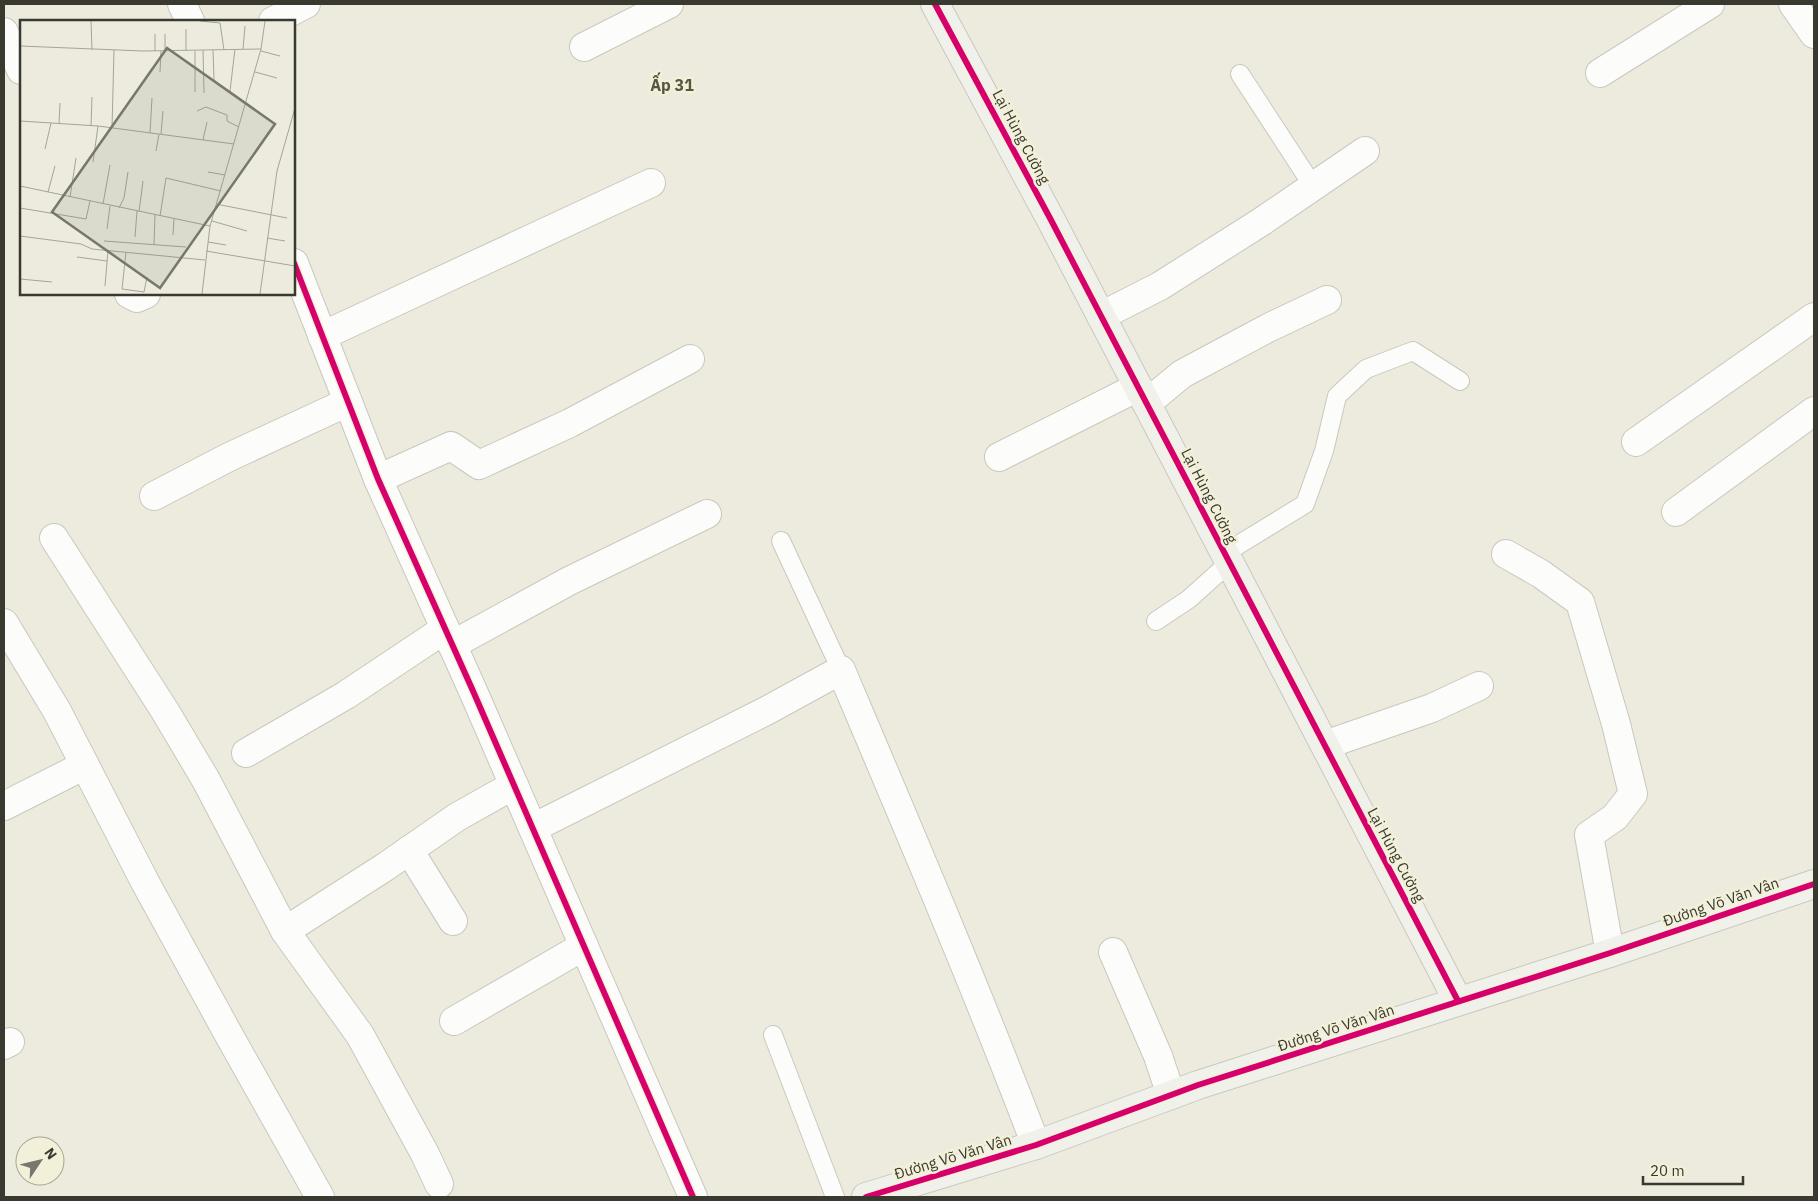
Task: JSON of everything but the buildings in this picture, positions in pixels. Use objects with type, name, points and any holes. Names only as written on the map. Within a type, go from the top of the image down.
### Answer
[{"type":"street","points":[[182,4],[190,20]]},
{"type":"street","points":[[275,20],[306,4]]},
{"type":"street","points":[[584,48],[669,4]]},
{"type":"street","points":[[1600,73],[1710,4]]},
{"type":"street","points":[[1793,4],[1814,34]]},
{"type":"street","name":"Lại Hùng Cường","points":[[941,6],[1458,1002]]},
{"type":"street","points":[[4,32],[20,68]]},
{"type":"street","points":[[1101,316],[1160,286],[1262,222],[1365,151]]},
{"type":"street","points":[[322,336],[651,183]]},
{"type":"street","points":[[295,266],[378,478],[533,828],[693,1197]]},
{"type":"street","points":[[131,295],[137,298],[144,295]]},
{"type":"street","points":[[999,457],[1142,395],[1268,328],[1327,300]]},
{"type":"street","points":[[1636,442],[1814,317]]},
{"type":"street","points":[[378,478],[451,446],[479,465],[570,422],[690,359]]},
{"type":"street","points":[[154,496],[229,457],[348,402]]},
{"type":"street","points":[[1676,512],[1814,411]]},
{"type":"street","points":[[246,752],[449,637],[707,514]]},
{"type":"street","points":[[54,538],[165,711],[206,780],[285,931],[360,1035],[425,1154],[439,1184]]},
{"type":"street","points":[[1506,554],[1541,574],[1580,602],[1616,724],[1633,794],[1615,817],[1588,835],[1610,953]]},
{"type":"street","points":[[4,623],[57,711],[150,890],[320,1197]]},
{"type":"street","points":[[533,828],[766,711],[841,670],[938,900],[1036,1145]]},
{"type":"street","points":[[1325,745],[1432,708],[1479,686]]},
{"type":"street","points":[[4,806],[85,765]]},
{"type":"street","points":[[285,931],[457,817],[514,785]]},
{"type":"street","points":[[409,850],[453,921]]},
{"type":"street","name":"Đường Võ Văn Vân","points":[[866,1197],[916,1189],[1171,1095],[1610,953],[1814,884]]},
{"type":"street","points":[[454,1020],[584,946]]},
{"type":"street","points":[[1113,952],[1158,1056],[1171,1095]]},
{"type":"lane","points":[[1240,74],[1313,186]]},
{"type":"lane","points":[[1156,621],[1189,599],[1227,558],[1305,504],[1324,451],[1337,396],[1366,369],[1413,351],[1460,381]]},
{"type":"lane","points":[[781,541],[841,670]]},
{"type":"lane","points":[[774,1035],[835,1197]]},
{"type":"cycle path","points":[[935,4],[1051,220],[1458,1001]]},
{"type":"cycle path","points":[[295,266],[378,479],[473,691],[693,1197]]},
{"type":"cycle path","points":[[866,1197],[1036,1145],[1198,1085],[1610,953],[1814,884]]},
{"type":"district","name":"Ấp 31","points":[[672,85]]}]
